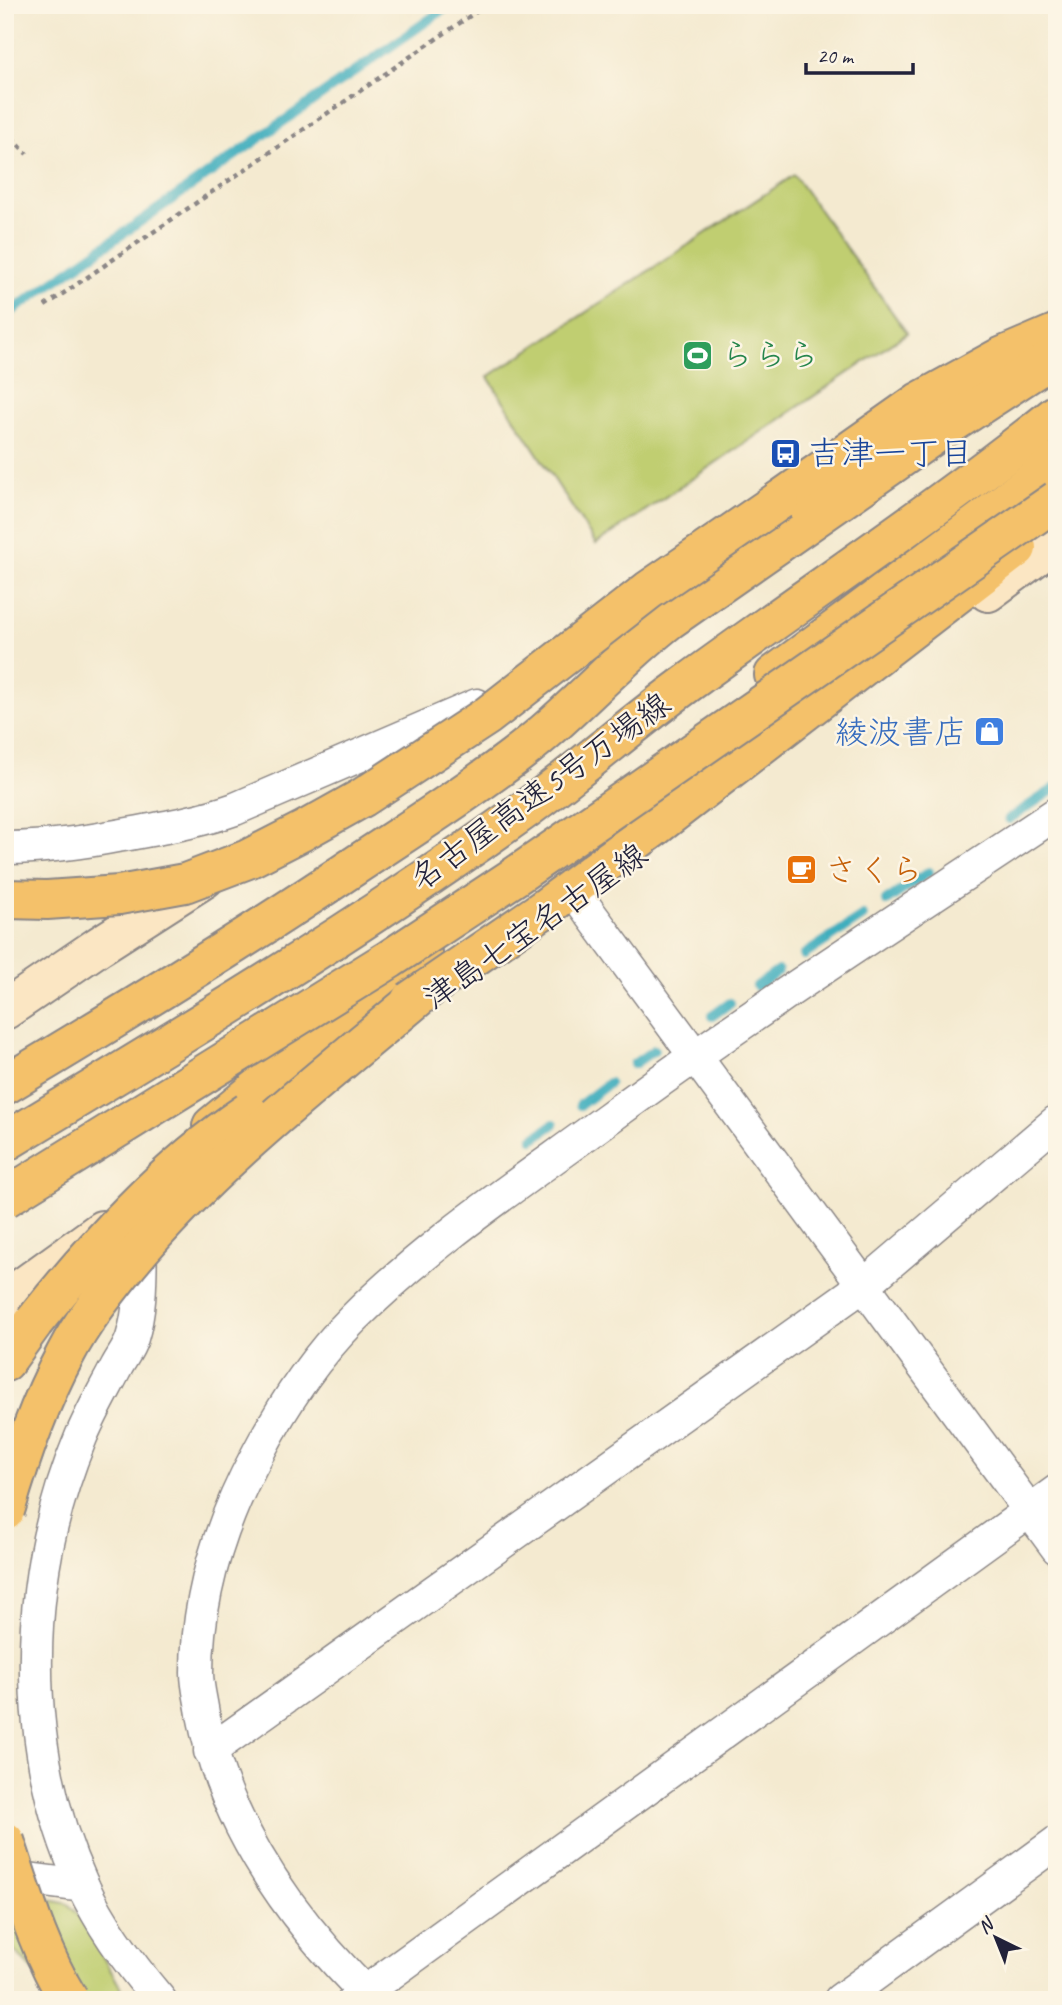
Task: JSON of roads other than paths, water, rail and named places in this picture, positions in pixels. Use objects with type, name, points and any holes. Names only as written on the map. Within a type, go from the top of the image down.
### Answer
[{"type":"highway","points":[[5,899],[47,900],[119,895],[185,883],[248,859],[303,831],[362,798],[486,716],[649,590],[919,402],[1001,357],[1057,335]]},
{"type":"highway","points":[[5,1085],[274,920],[430,816],[535,741],[630,652],[669,620],[937,433],[1057,355]]},
{"type":"highway","name":"名古屋高速5号万場線","points":[[5,1142],[367,917],[524,810],[688,683],[963,486],[1057,414]]},
{"type":"highway","points":[[91,1238],[215,1123],[395,976],[558,835],[985,519],[1057,461]]},
{"type":"highway","name":"名古屋高速5号万場線","points":[[5,1198],[390,959],[503,884],[1057,500]]},
{"type":"highway","points":[[5,1363],[66,1281],[129,1213],[163,1179],[239,1117],[541,911],[656,826],[1057,517]]},
{"type":"highway","points":[[5,1511],[39,1409],[66,1350],[99,1300],[191,1194],[430,987]]},
{"type":"highway","points":[[5,1840],[27,1908],[57,1979],[69,2000]]},
{"type":"main road","points":[[5,1010],[111,938],[1057,335]]},
{"type":"main road","name":"津島七宝名古屋線","points":[[5,1300],[176,1177],[579,897],[1057,541]]},
{"type":"street","points":[[5,848],[33,848],[95,840],[210,817],[477,705]]},
{"type":"street","points":[[1057,813],[695,1054],[463,1225],[406,1270],[351,1321],[310,1370],[270,1430],[242,1482],[216,1547],[201,1610],[197,1677],[210,1751],[235,1817],[271,1877],[309,1931],[364,1997],[1057,1491]]},
{"type":"street","points":[[579,897],[1057,1548]]},
{"type":"street","points":[[210,1751],[864,1285],[1057,1121]]},
{"type":"street","points":[[160,2000],[113,1937],[83,1886],[61,1826],[44,1762],[36,1697],[36,1631],[43,1567],[60,1501],[81,1437],[131,1340],[139,1303],[141,1237],[154,1208],[176,1177]]},
{"type":"street","points":[[840,2000],[1057,1842]]},
{"type":"street","points":[[5,1876],[83,1886]]},
{"type":"waterway","points":[[5,316],[450,5]]},
{"type":"waterway","points":[[1009,819],[1057,787]]},
{"type":"waterway","points":[[886,901],[929,872]]},
{"type":"waterway","points":[[804,955],[863,916]]},
{"type":"waterway","points":[[757,986],[778,971]]},
{"type":"waterway","points":[[712,1016],[730,1003]]},
{"type":"waterway","points":[[634,1064],[654,1050]]},
{"type":"waterway","points":[[580,1105],[609,1083]]},
{"type":"waterway","points":[[533,1139],[554,1124]]},
{"type":"place","name":"ららら","points":[[698,355]]},
{"type":"place","name":"吉津一丁目","points":[[785,453]]},
{"type":"place","name":"綾波書店","points":[[990,732]]},
{"type":"place","name":"さくら","points":[[802,870]]}]
